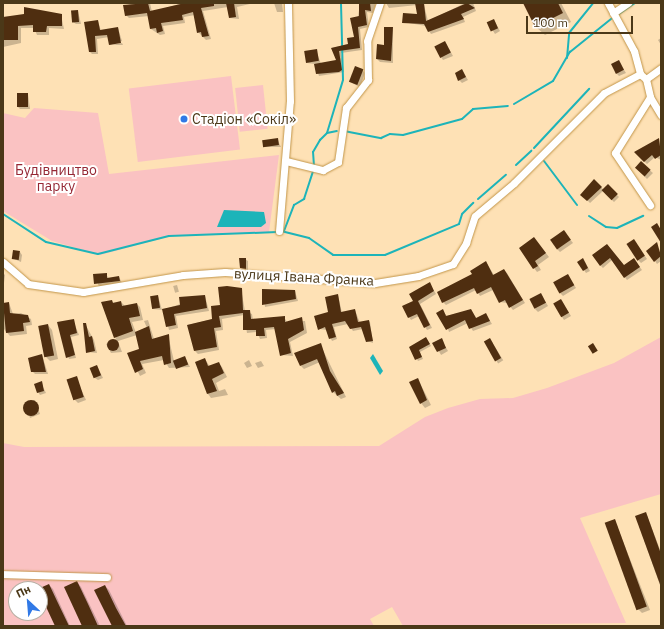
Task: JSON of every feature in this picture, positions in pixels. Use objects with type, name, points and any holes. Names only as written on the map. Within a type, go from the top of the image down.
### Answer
[{"type":"street","points":[[279,231],[290,101],[288,3]]},
{"type":"street","points":[[286,161],[323,170],[338,162],[346,108],[368,80],[367,41],[380,3]]},
{"type":"street","points":[[608,3],[634,51],[650,97],[661,115]]},
{"type":"street","points":[[613,13],[628,3]]},
{"type":"street","name":"вулиця Івана Франка","points":[[3,262],[28,284],[83,292],[183,274],[225,272],[375,282],[418,276],[453,264],[472,226],[475,216],[514,183],[588,107],[604,93],[661,68]]},
{"type":"street","points":[[650,97],[615,153],[650,205]]},
{"type":"street","points":[[3,574],[107,577]]},
{"type":"green space","name":"Стадіон «Сокіл»","points":[[231,76],[240,149],[138,162],[129,89]]},
{"type":"green space","points":[[263,85],[268,129],[240,132],[235,88]]},
{"type":"green space","name":"Будівництво парку","points":[[34,108],[98,113],[109,174],[279,155],[269,232],[171,236],[100,255],[52,241],[3,211],[3,113],[25,118]]},
{"type":"green space","points":[[661,337],[661,494],[580,518],[626,623],[403,626],[392,607],[370,619],[374,626],[3,626],[3,443],[24,447],[379,446],[425,417],[448,408],[480,399],[513,398],[547,388],[614,363]]},
{"type":"water","points":[[224,210],[264,212],[266,223],[261,227],[217,227]]},
{"type":"water","points":[[373,354],[383,371],[380,375],[370,358]]},
{"type":"building","points":[[148,3],[150,11],[185,3],[214,3],[214,6],[201,8],[209,36],[202,37],[201,32],[197,33],[193,12],[182,15],[183,20],[161,23],[163,31],[157,33],[156,28],[150,29],[147,13],[125,16],[123,5]]},
{"type":"building","points":[[226,3],[234,3],[236,17],[229,18]]},
{"type":"building","points":[[359,3],[370,3],[371,11],[365,10],[367,25],[358,27],[360,48],[339,51],[342,70],[339,72],[316,74],[314,64],[336,60],[331,48],[348,44],[347,38],[354,37],[350,18],[359,16]]},
{"type":"building","points":[[415,3],[424,3],[426,21],[467,3],[475,8],[461,14],[464,19],[428,32],[424,24],[402,23],[403,13],[417,14]]},
{"type":"building","points":[[523,3],[558,3],[563,13],[535,27]]},
{"type":"building","points":[[24,7],[62,14],[62,26],[47,26],[46,32],[33,32],[33,25],[18,26],[18,40],[3,40],[3,17],[24,14]]},
{"type":"building","points":[[78,10],[79,22],[72,23],[71,11]]},
{"type":"building","points":[[494,19],[498,28],[491,31],[487,22]]},
{"type":"building","points":[[98,20],[100,30],[118,27],[121,43],[109,45],[107,35],[95,36],[96,52],[89,52],[84,22]]},
{"type":"building","points":[[384,27],[393,27],[391,61],[376,59],[377,44],[384,45]]},
{"type":"building","points":[[445,41],[451,53],[440,58],[434,46]]},
{"type":"building","points":[[317,49],[319,61],[306,63],[304,51]]},
{"type":"building","points":[[619,60],[624,70],[616,74],[611,64]]},
{"type":"building","points":[[355,66],[363,69],[357,85],[349,82]]},
{"type":"building","points":[[462,69],[466,77],[458,81],[455,73]]},
{"type":"building","points":[[17,93],[28,93],[28,107],[17,107]]},
{"type":"building","points":[[278,138],[279,145],[263,147],[262,140]]},
{"type":"building","points":[[659,138],[661,155],[655,159],[652,155],[644,162],[634,152]]},
{"type":"building","points":[[641,161],[651,170],[645,176],[635,168]]},
{"type":"building","points":[[594,179],[602,187],[587,201],[580,195]]},
{"type":"building","points":[[608,184],[618,194],[612,200],[602,190]]},
{"type":"building","points":[[657,223],[661,230],[661,243],[651,227]]},
{"type":"building","points":[[564,230],[571,240],[557,250],[550,240]]},
{"type":"building","points":[[534,237],[546,253],[535,261],[538,266],[533,269],[519,248]]},
{"type":"building","points":[[634,239],[645,256],[637,261],[626,244]]},
{"type":"building","points":[[657,242],[661,256],[654,262],[646,251]]},
{"type":"building","points":[[607,244],[624,265],[634,258],[640,267],[624,278],[610,258],[600,266],[592,255]]},
{"type":"building","points":[[13,250],[20,251],[19,260],[12,259]]},
{"type":"building","points":[[239,258],[246,258],[246,269],[240,268]]},
{"type":"building","points":[[583,258],[588,268],[583,271],[577,262]]},
{"type":"building","points":[[486,261],[493,275],[504,269],[523,300],[509,308],[505,300],[499,303],[491,287],[477,294],[474,288],[442,303],[437,292],[472,274],[470,271]]},
{"type":"building","points":[[107,273],[107,278],[119,276],[120,281],[94,284],[93,274]]},
{"type":"building","points":[[568,274],[574,285],[559,294],[553,282]]},
{"type":"building","points":[[430,282],[434,291],[418,301],[430,325],[424,328],[417,314],[408,318],[402,306],[413,301],[409,294]]},
{"type":"building","points":[[227,286],[242,288],[243,310],[250,310],[251,319],[285,316],[285,322],[302,317],[304,330],[288,339],[291,353],[280,356],[274,327],[264,328],[265,336],[256,336],[256,330],[243,330],[243,313],[219,316],[221,327],[214,328],[217,347],[194,351],[187,325],[212,319],[211,306],[220,305],[218,287]]},
{"type":"building","points":[[262,289],[295,290],[296,299],[262,305]]},
{"type":"building","points":[[541,293],[546,303],[534,309],[529,299]]},
{"type":"building","points":[[338,294],[341,312],[355,309],[358,322],[369,320],[373,341],[366,342],[361,327],[350,329],[345,321],[332,324],[336,337],[329,339],[325,327],[318,330],[314,316],[328,312],[325,297]]},
{"type":"building","points":[[158,295],[160,308],[152,309],[150,296]]},
{"type":"building","points":[[205,295],[207,308],[174,314],[176,325],[166,327],[162,309],[180,305],[179,297]]},
{"type":"building","points":[[561,299],[569,313],[561,317],[553,304]]},
{"type":"building","points":[[112,300],[113,303],[121,301],[122,306],[137,303],[140,316],[129,318],[133,331],[114,338],[101,302]]},
{"type":"building","points":[[9,302],[10,313],[28,315],[30,322],[23,323],[24,331],[6,333],[3,303]]},
{"type":"building","points":[[443,309],[446,316],[471,309],[476,318],[486,313],[490,321],[469,329],[465,320],[446,330],[436,313]]},
{"type":"building","points":[[74,319],[77,333],[70,335],[75,355],[66,358],[57,322]]},
{"type":"building","points":[[83,323],[86,323],[89,337],[92,336],[95,351],[86,353]]},
{"type":"building","points":[[48,324],[54,355],[44,357],[38,326]]},
{"type":"building","points":[[149,326],[152,339],[169,334],[171,363],[164,365],[162,356],[140,361],[143,369],[135,373],[127,353],[139,349],[135,332]]},
{"type":"building","points":[[426,337],[430,344],[419,350],[422,357],[415,360],[409,347]]},
{"type":"building","points":[[442,338],[446,348],[437,352],[432,343]]},
{"type":"building","points":[[490,338],[501,358],[495,362],[484,341]]},
{"type":"building","points":[[111,339],[115,339],[119,345],[115,351],[111,351],[107,347],[107,343]]},
{"type":"building","points":[[321,343],[330,371],[344,393],[337,396],[335,391],[332,393],[317,359],[300,366],[294,353]]},
{"type":"building","points":[[593,343],[598,351],[593,354],[588,346]]},
{"type":"building","points":[[42,354],[46,372],[31,372],[28,358]]},
{"type":"building","points":[[185,356],[188,364],[176,369],[173,361]]},
{"type":"building","points":[[205,358],[208,366],[219,362],[224,373],[212,379],[217,391],[207,394],[195,362]]},
{"type":"building","points":[[97,365],[101,375],[94,378],[90,368]]},
{"type":"building","points":[[77,376],[84,397],[73,400],[67,379]]},
{"type":"building","points":[[418,378],[427,400],[420,404],[409,382]]},
{"type":"building","points":[[42,381],[44,391],[37,393],[34,384]]},
{"type":"building","points":[[31,400],[38,405],[39,408],[34,415],[31,416],[24,411],[23,408],[28,401]]},
{"type":"building","points":[[646,512],[661,554],[661,587],[635,516]]},
{"type":"building","points":[[615,519],[647,606],[636,610],[605,523]]},
{"type":"building","points":[[77,581],[98,626],[82,626],[64,587]]},
{"type":"building","points":[[48,584],[69,626],[55,626],[48,611]]},
{"type":"building","points":[[105,585],[126,626],[112,626],[94,590]]},
{"type":"waterway","points":[[327,133],[343,80],[341,3]]},
{"type":"waterway","points":[[567,58],[569,33],[593,3]]},
{"type":"waterway","points":[[619,14],[635,3]]},
{"type":"waterway","points":[[514,104],[553,81],[570,52],[611,19]]},
{"type":"waterway","points":[[534,148],[589,89]]},
{"type":"waterway","points":[[344,131],[381,138],[390,134],[403,135],[462,119],[473,109],[508,106]]},
{"type":"waterway","points":[[314,166],[313,152],[320,140],[327,133],[337,131]]},
{"type":"waterway","points":[[516,165],[531,151]]},
{"type":"waterway","points":[[544,161],[577,205]]},
{"type":"waterway","points":[[284,231],[294,205],[304,199],[313,172]]},
{"type":"waterway","points":[[478,199],[506,175]]},
{"type":"waterway","points":[[281,231],[309,238],[333,255],[385,255],[459,224],[462,214],[473,203]]},
{"type":"waterway","points":[[3,214],[46,242],[98,254],[169,236],[277,232]]},
{"type":"waterway","points":[[589,216],[606,227],[617,228],[643,216]]},
{"type":"place","name":"Стадіон «Сокіл»","points":[[184,119]]}]
